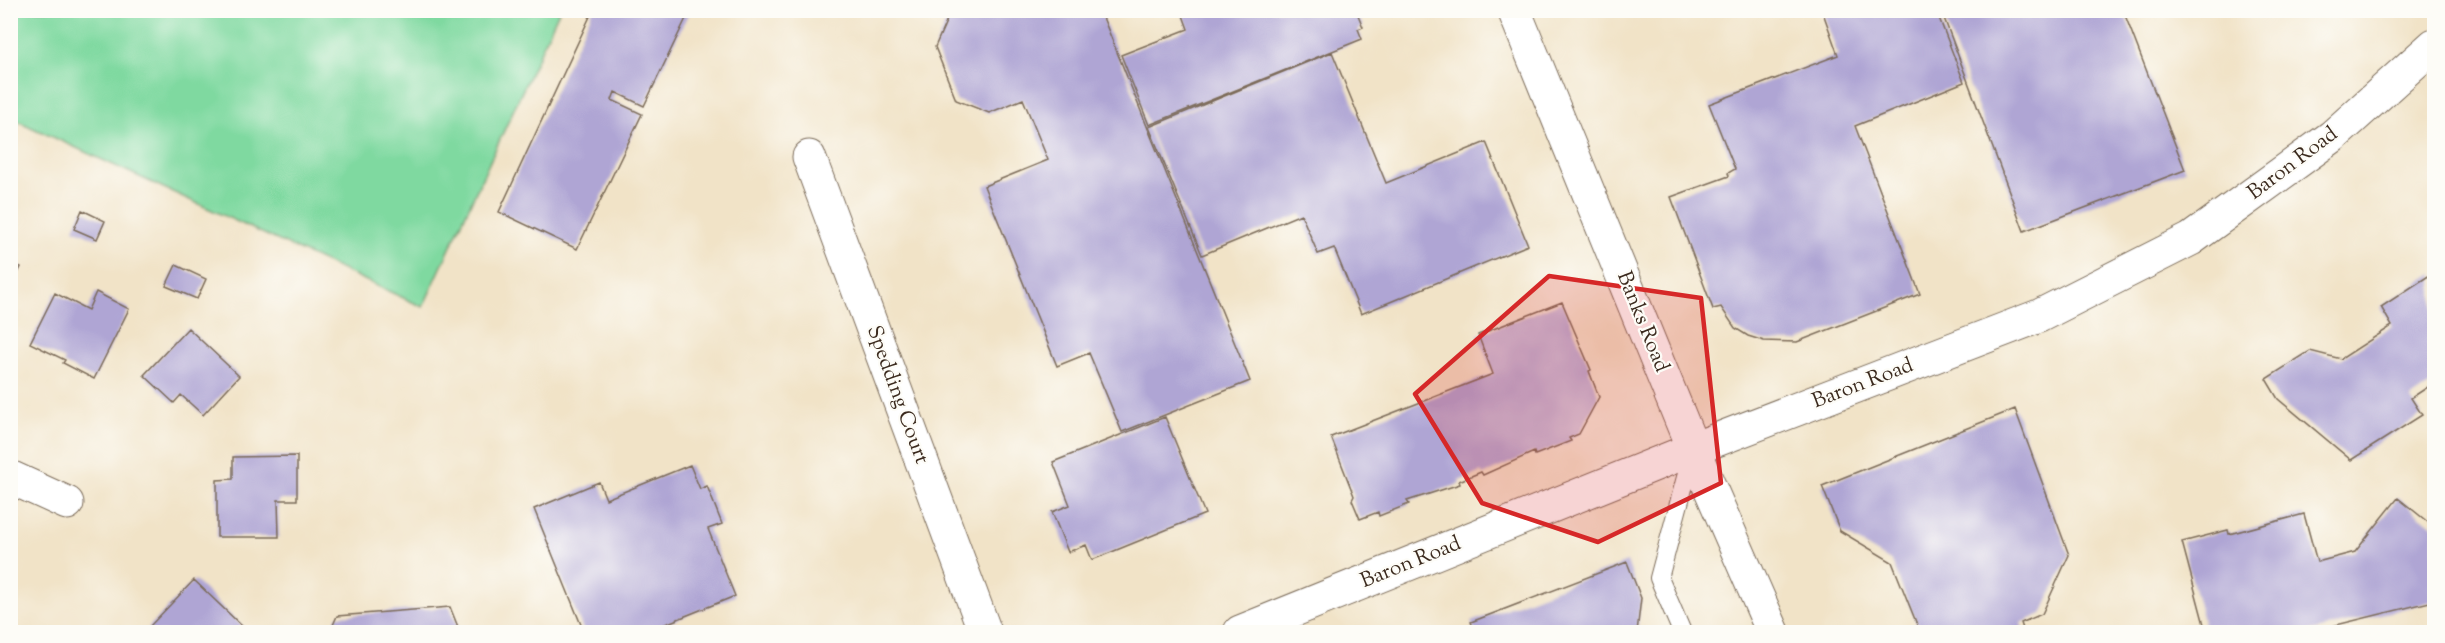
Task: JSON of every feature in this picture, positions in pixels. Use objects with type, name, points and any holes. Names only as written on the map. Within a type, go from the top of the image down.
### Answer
[{"type":"street","name":"Banks Road","points":[[1514,10],[1693,449],[1773,633]]},
{"type":"street","name":"Baron Road","points":[[1240,633],[1693,449],[2039,316],[2191,240],[2333,135],[2434,45]]},
{"type":"street","name":"Spedding Court","points":[[809,157],[985,633]]},
{"type":"street","points":[[10,477],[67,503]]},
{"type":"lane","points":[[1682,633],[1659,578],[1693,449]]},
{"type":"highlighted area","points":[[1549,276],[1701,298],[1721,483],[1598,542],[1482,503],[1415,394]]},
{"type":"green space","points":[[11,10],[559,11],[423,307],[11,118]]},
{"type":"building","points":[[593,10],[690,10],[644,106],[615,92],[612,100],[642,114],[577,249],[499,212]]},
{"type":"building","points":[[934,10],[1100,10],[1250,381],[1122,432],[1089,353],[1057,366],[984,186],[1048,160],[1023,99],[989,113],[956,100],[935,47],[948,17]]},
{"type":"building","points":[[1181,10],[1356,10],[1363,27],[1358,29],[1362,39],[1149,125],[1121,55],[1188,29]]},
{"type":"building","points":[[1822,10],[1936,10],[1964,82],[1855,126],[1920,294],[1797,342],[1764,341],[1748,336],[1735,328],[1721,307],[1713,309],[1671,197],[1729,176],[1728,173],[1735,169],[1709,104],[1838,55]]},
{"type":"building","points":[[1941,10],[2123,10],[2185,170],[2024,231]]},
{"type":"building","points":[[1332,52],[1386,183],[1486,142],[1528,245],[1361,314],[1334,248],[1318,254],[1301,214],[1202,255],[1149,127]]},
{"type":"building","points":[[82,210],[105,221],[97,239],[74,229]]},
{"type":"building","points":[[10,262],[21,267],[10,289]]},
{"type":"building","points":[[176,265],[206,279],[197,299],[166,286]]},
{"type":"building","points":[[2433,273],[2434,383],[2411,398],[2422,415],[2351,460],[2278,399],[2266,379],[2310,351],[2341,359],[2392,326],[2381,307]]},
{"type":"building","points":[[96,292],[129,309],[94,379],[63,363],[65,360],[30,343],[55,293],[88,310]]},
{"type":"building","points":[[1562,302],[1591,370],[1589,371],[1599,397],[1579,434],[1569,438],[1571,441],[1535,455],[1534,452],[1483,475],[1481,472],[1459,481],[1460,484],[1407,501],[1409,504],[1379,516],[1378,512],[1360,519],[1352,500],[1354,496],[1331,437],[1493,374],[1478,335]]},
{"type":"building","points":[[188,328],[239,376],[203,415],[181,395],[174,403],[144,375]]},
{"type":"building","points":[[2015,409],[2069,555],[2042,614],[2021,623],[2024,632],[1920,632],[1892,562],[1840,531],[1822,486]]},
{"type":"building","points":[[1165,417],[1205,514],[1092,560],[1086,545],[1068,552],[1052,512],[1070,505],[1053,462]]},
{"type":"building","points":[[297,456],[297,500],[278,500],[279,537],[217,537],[217,480],[233,479],[233,457]]},
{"type":"building","points":[[690,465],[700,489],[707,486],[722,524],[708,529],[735,596],[658,627],[660,632],[584,632],[534,509],[599,482],[606,499]]},
{"type":"building","points":[[2398,498],[2434,527],[2434,601],[2308,632],[2206,632],[2182,542],[2228,530],[2229,534],[2304,514],[2317,562],[2355,552]]},
{"type":"building","points":[[1627,562],[1641,598],[1637,632],[1475,632],[1471,622]]},
{"type":"building","points":[[194,580],[245,629],[241,632],[154,632],[148,628]]},
{"type":"building","points":[[450,607],[460,632],[330,632],[337,616]]}]
